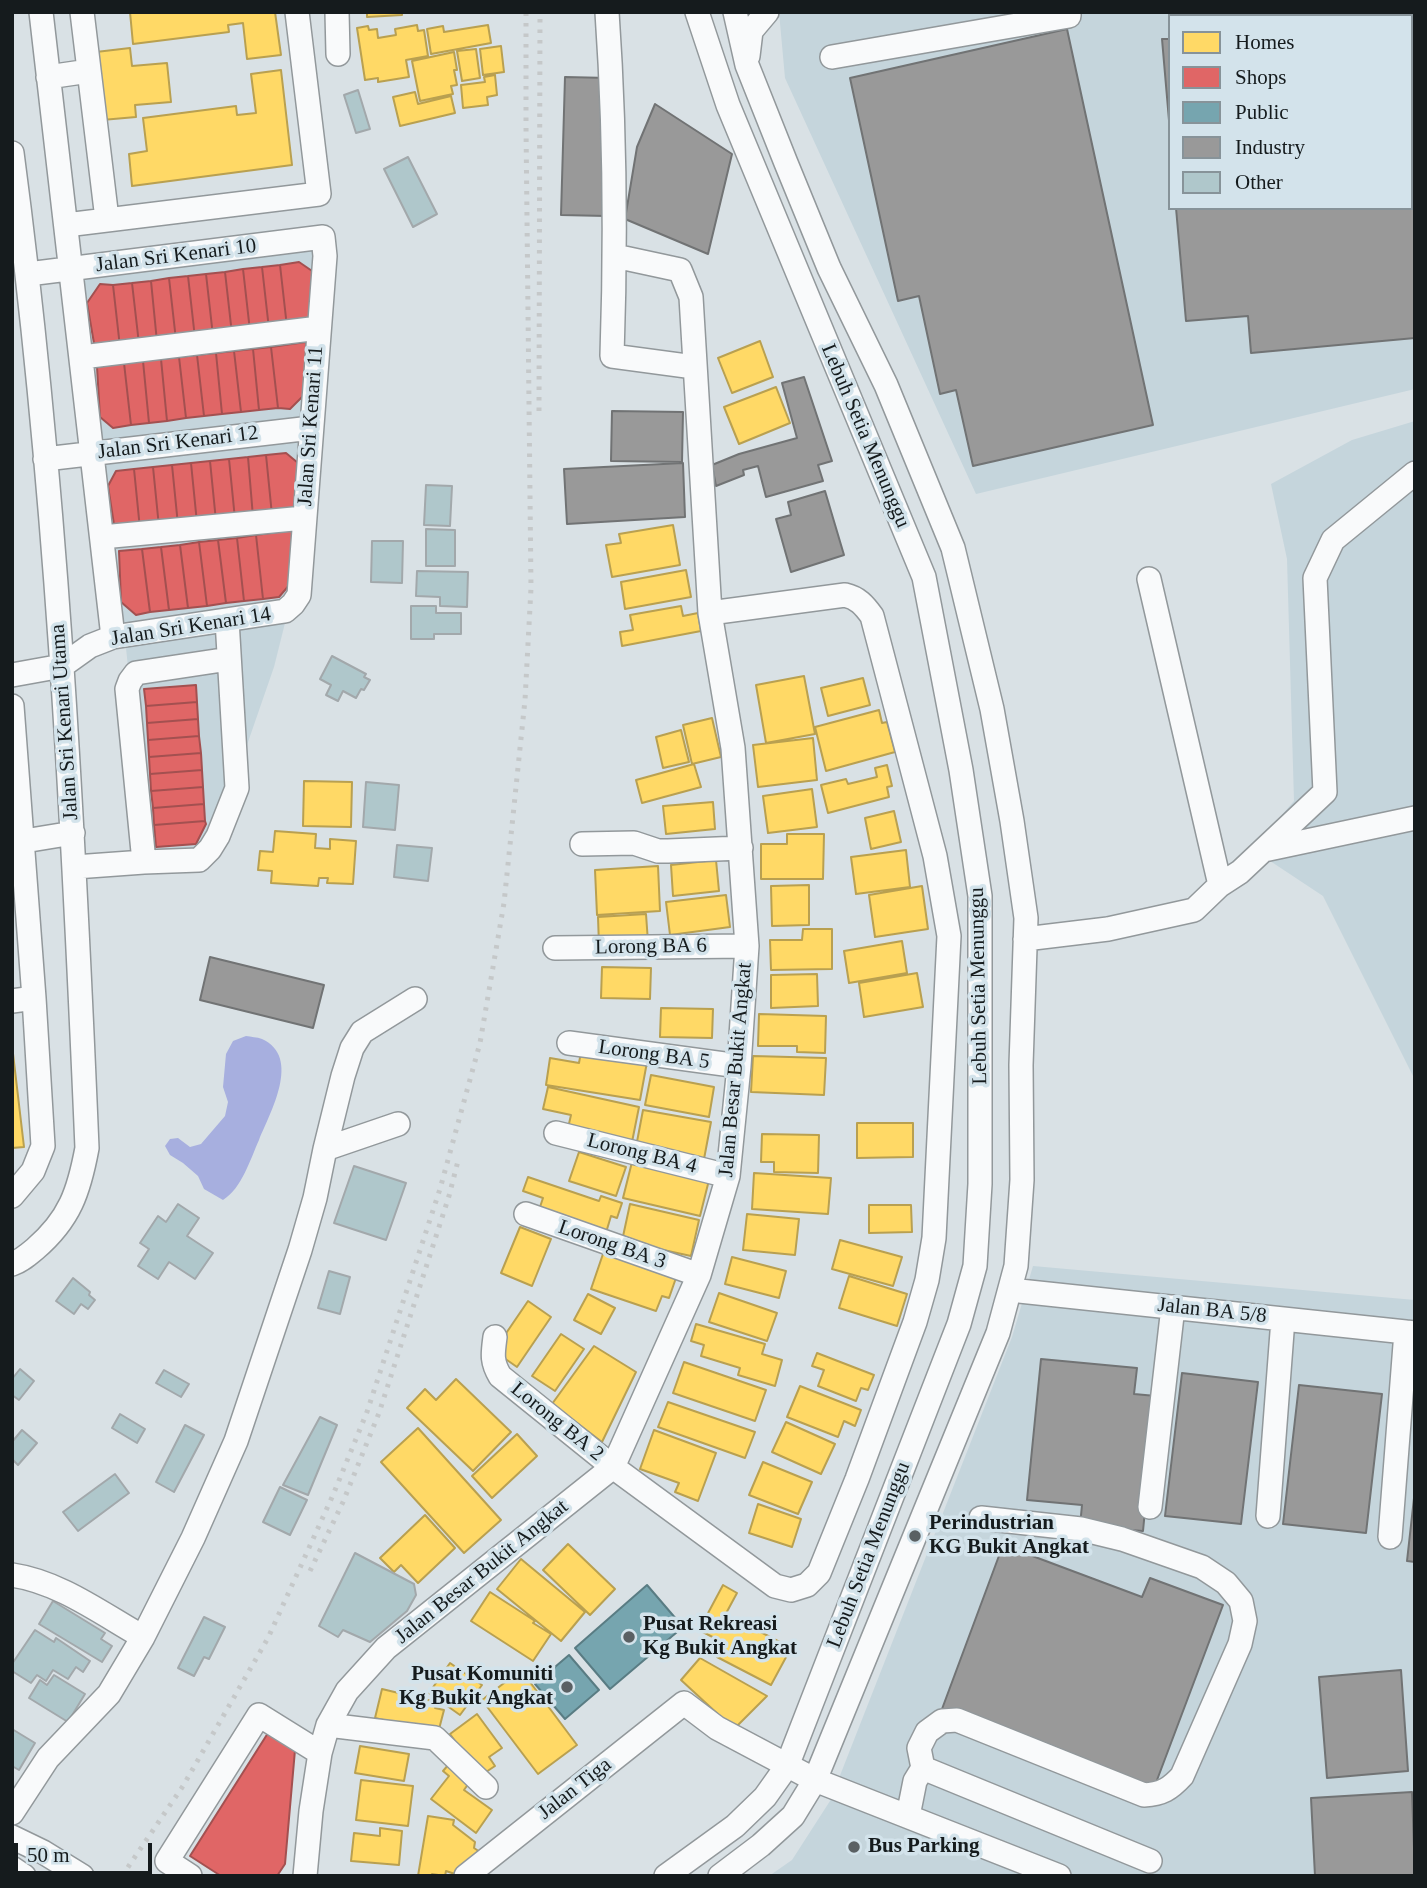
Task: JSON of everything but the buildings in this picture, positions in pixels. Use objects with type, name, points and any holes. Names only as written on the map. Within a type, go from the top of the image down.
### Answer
[{"type":"street","points":[[41,12],[113,637]]},
{"type":"street","points":[[82,12],[107,219]]},
{"type":"street","points":[[66,225],[319,194],[297,12]]},
{"type":"street","points":[[337,12],[338,54]]},
{"type":"street","points":[[607,12],[612,90],[615,256],[612,356],[694,367]]},
{"type":"street","name":"Lebuh Setia Menunggu","points":[[720,1876],[793,1816],[815,1780],[998,1333],[1016,1266],[1022,1180],[1021,1065],[1026,918],[992,709],[953,548],[886,385],[829,268],[747,65],[735,12]]},
{"type":"street","points":[[747,65],[751,31],[767,12]]},
{"type":"street","points":[[832,57],[1069,16],[1069,12]]},
{"type":"street","name":"Lebuh Setia Menunggu","points":[[666,1876],[735,1826],[765,1797],[787,1766],[959,1324],[975,1266],[980,1184],[980,896],[961,770],[924,577],[728,105],[700,13]]},
{"type":"street","points":[[48,77],[89,71]]},
{"type":"street","name":"Jalan Sri Kenari Utama","points":[[12,153],[28,274],[62,666],[75,867],[87,1147],[80,1183],[67,1214],[45,1240],[20,1261],[12,1264]]},
{"type":"street","name":"Jalan Sri Kenari 10","points":[[28,274],[323,237]]},
{"type":"street","name":"Jalan Sri Kenari 11","points":[[285,611],[299,595],[325,256],[323,237]]},
{"type":"street","name":"Jalan Besar Bukit Angkat","points":[[305,1876],[320,1753],[328,1725],[348,1691],[386,1648],[613,1467],[699,1275],[728,1176],[747,946],[733,748],[710,613],[691,297],[680,270],[615,256]]},
{"type":"street","points":[[82,357],[319,328]]},
{"type":"street","name":"Jalan Sri Kenari 12","points":[[45,459],[311,428]]},
{"type":"street","points":[[1025,939],[1108,929],[1194,910],[1220,885],[1240,872],[1325,792],[1315,578],[1334,540],[1415,473]]},
{"type":"street","points":[[102,537],[304,518]]},
{"type":"street","points":[[1149,579],[1220,885]]},
{"type":"street","name":"Lorong BA 2","points":[[495,1337],[494,1366],[500,1376],[613,1467],[775,1586],[790,1590],[807,1585],[819,1573],[915,1322],[927,1280],[934,1238],[948,936],[935,856],[873,616],[855,597],[845,594],[710,613]]},
{"type":"street","name":"Jalan Sri Kenari 14","points":[[62,666],[90,646],[113,637],[285,611]]},
{"type":"street","points":[[75,867],[199,860],[218,836],[237,788],[227,620]]},
{"type":"street","points":[[144,862],[127,689],[130,681],[136,673],[229,659]]},
{"type":"street","points":[[12,675],[62,666]]},
{"type":"street","points":[[12,706],[23,1000],[43,1146],[33,1171],[12,1196]]},
{"type":"street","points":[[1263,850],[1415,818]]},
{"type":"street","points":[[18,842],[73,833]]},
{"type":"street","points":[[582,844],[634,843],[668,851],[741,848]]},
{"type":"street","name":"Lorong BA 6","points":[[555,948],[747,946]]},
{"type":"street","points":[[12,1813],[48,1758],[109,1694],[143,1637],[193,1538],[236,1441],[300,1250],[352,1048],[362,1032],[415,999]]},
{"type":"street","name":"Lorong BA 5","points":[[569,1043],[739,1066]]},
{"type":"street","points":[[325,1149],[398,1124]]},
{"type":"street","name":"Lorong BA 4","points":[[556,1133],[728,1176]]},
{"type":"street","name":"Lorong BA 3","points":[[526,1214],[699,1275]]},
{"type":"street","name":"Jalan BA 5/8","points":[[1010,1290],[1411,1332]]},
{"type":"street","points":[[1150,1507],[1173,1307]]},
{"type":"street","points":[[1268,1516],[1283,1319]]},
{"type":"street","points":[[1391,1537],[1411,1332]]},
{"type":"street","points":[[857,1479],[893,1493]]},
{"type":"street","points":[[908,1816],[915,1781],[923,1768],[919,1748],[927,1732],[942,1721],[957,1720],[1144,1795],[1161,1794],[1182,1776],[1240,1644],[1245,1621],[1241,1601],[1226,1583],[1202,1567],[1122,1539],[1081,1529],[981,1518]]},
{"type":"street","points":[[12,1576],[30,1578],[72,1596],[143,1637]]},
{"type":"street","name":"Jalan Tiga","points":[[466,1876],[684,1703],[717,1727],[787,1766]]},
{"type":"street","points":[[190,1876],[166,1861],[259,1715],[320,1753]]},
{"type":"street","points":[[328,1725],[435,1738],[486,1787]]},
{"type":"street","points":[[787,1766],[815,1780],[1059,1876]]},
{"type":"street","points":[[923,1768],[1150,1861]]},
{"type":"street","points":[[12,1838],[43,1852],[80,1875]]},
{"type":"street","points":[[12,1868],[24,1876]]},
{"type":"shaded area","points":[[779,12],[1415,12],[1415,389],[976,494],[785,78]]},
{"type":"shaded area","points":[[318,245],[292,595],[274,667],[230,794],[199,856],[148,857],[124,629],[99,459],[80,274]]},
{"type":"shaded area","points":[[1415,421],[1415,1080],[1323,896],[1252,849],[1294,801],[1287,559],[1271,484],[1352,440]]},
{"type":"shaded area","points":[[1033,1266],[1415,1300],[1415,1876],[769,1876],[792,1860],[830,1801],[1012,1337]]},
{"type":"water","points":[[246,1036],[262,1039],[274,1047],[282,1072],[270,1115],[245,1173],[230,1195],[223,1200],[204,1189],[198,1176],[170,1155],[165,1146],[170,1139],[178,1138],[190,1147],[201,1144],[225,1116],[228,1102],[223,1087],[226,1054],[233,1041]]},
{"type":"railway","points":[[122,1876],[183,1786],[268,1638],[333,1495],[367,1412],[440,1189],[480,1043],[504,903],[525,700],[531,588],[526,12]]},
{"type":"railway","points":[[539,411],[540,12]]},
{"type":"railway","points":[[310,1571],[343,1502],[379,1413],[459,1157]]},
{"type":"place","name":"Perindustrian KG Bukit Angkat","points":[[915,1536]]},
{"type":"place","name":"Pusat Rekreasi Kg Bukit Angkat","points":[[629,1637]]},
{"type":"place","name":"Pusat Komuniti Kg Bukit Angkat","points":[[567,1687]]},
{"type":"place","name":"Bus Parking","points":[[854,1847]]}]
